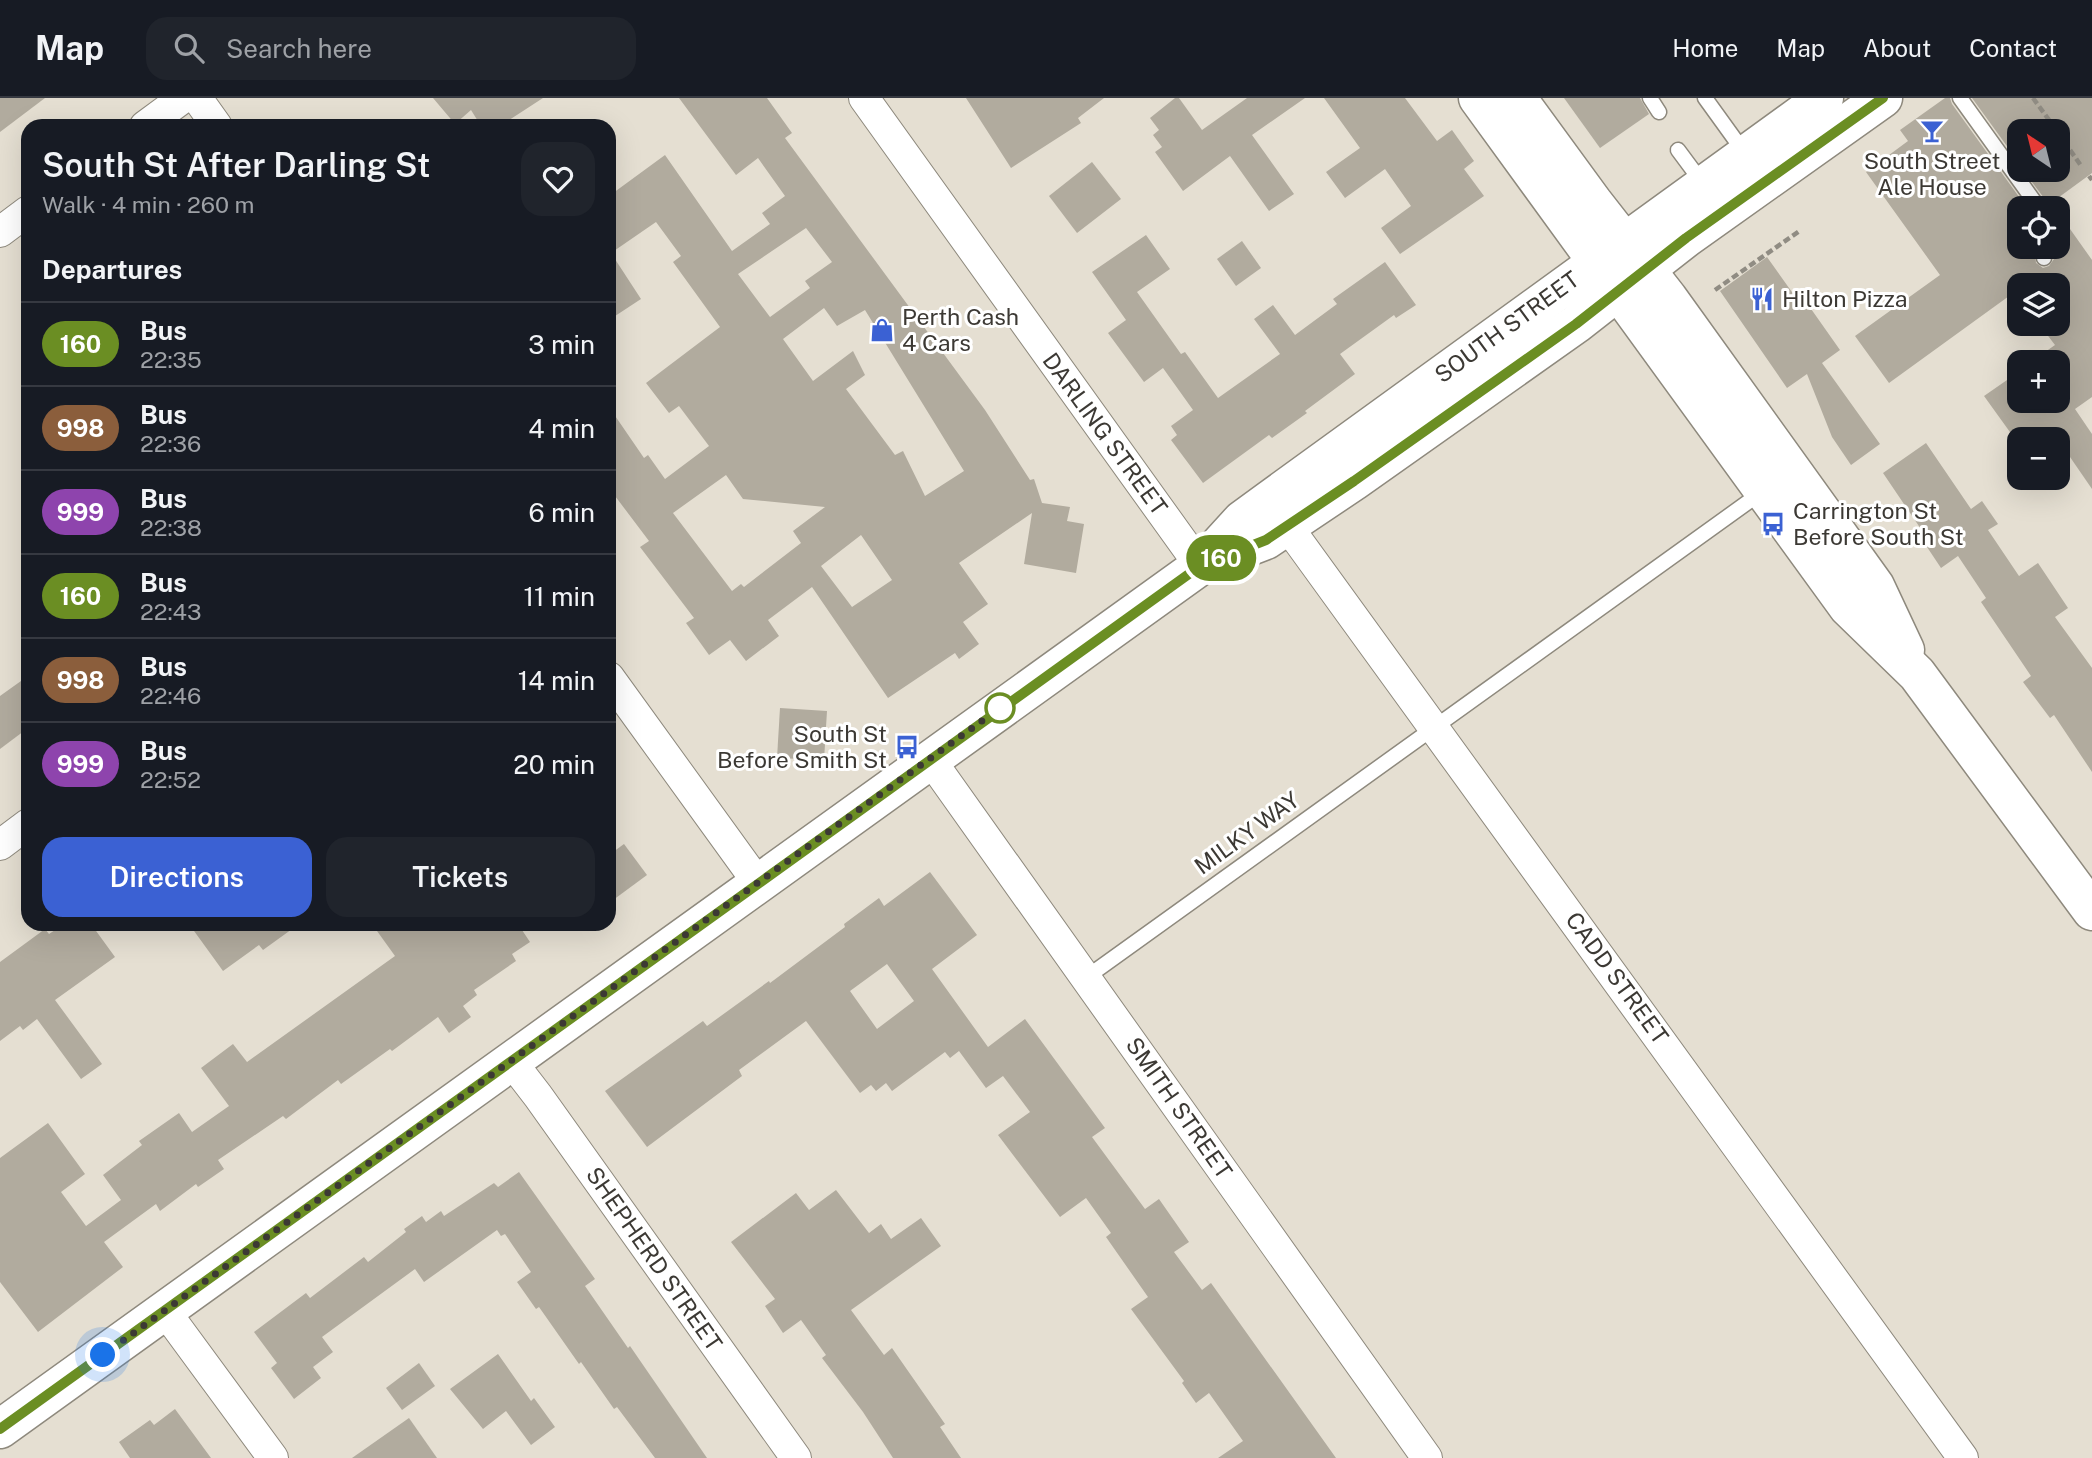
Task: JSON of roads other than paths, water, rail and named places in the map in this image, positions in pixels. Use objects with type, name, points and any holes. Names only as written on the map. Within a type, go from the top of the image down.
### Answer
[{"type":"main road","points":[[1478,98],[1622,266],[1875,586],[1917,674]]},
{"type":"main road","points":[[1517,98],[1593,202],[1622,266],[1763,492],[1848,607],[1917,674],[2092,911]]},
{"type":"main road","name":"SOUTH STREET","points":[[1755,168],[1824,98]]},
{"type":"main road","name":"SOUTH STREET","points":[[0,1429],[1200,566],[1242,520],[1278,513],[1755,168],[1883,98]]},
{"type":"street","points":[[154,119],[183,98]]},
{"type":"street","points":[[197,98],[212,119]]},
{"type":"street","name":"DARLING STREET","points":[[863,98],[1200,566]]},
{"type":"street","points":[[0,232],[21,216]]},
{"type":"street","name":"CADD STREET","points":[[1278,513],[1963,1458]]},
{"type":"street","points":[[616,687],[758,883]]},
{"type":"street","name":"SMITH STREET","points":[[930,759],[1427,1458]]},
{"type":"street","points":[[0,845],[21,829]]},
{"type":"street","name":"SHEPHERD STREET","points":[[511,1061],[796,1458]]},
{"type":"street","points":[[165,1311],[273,1458]]},
{"type":"lane","points":[[1650,98],[1659,112]]},
{"type":"lane","points":[[1705,98],[1755,168]]},
{"type":"lane","points":[[1960,98],[2030,196]]},
{"type":"lane","points":[[1678,149],[1714,198]]},
{"type":"lane","name":"MILKY WAY","points":[[1087,977],[1763,492]]},
{"type":"place","name":"South Street Ale House","points":[[1932,131]]},
{"type":"place","name":"Hilton Pizza","points":[[1762,299]]},
{"type":"place","name":"Perth Cash 4 Cars","points":[[882,330]]},
{"type":"place","name":"Carrington St Before South St","points":[[1773,524]]},
{"type":"place","name":"South St Before Smith St","points":[[907,747]]}]
